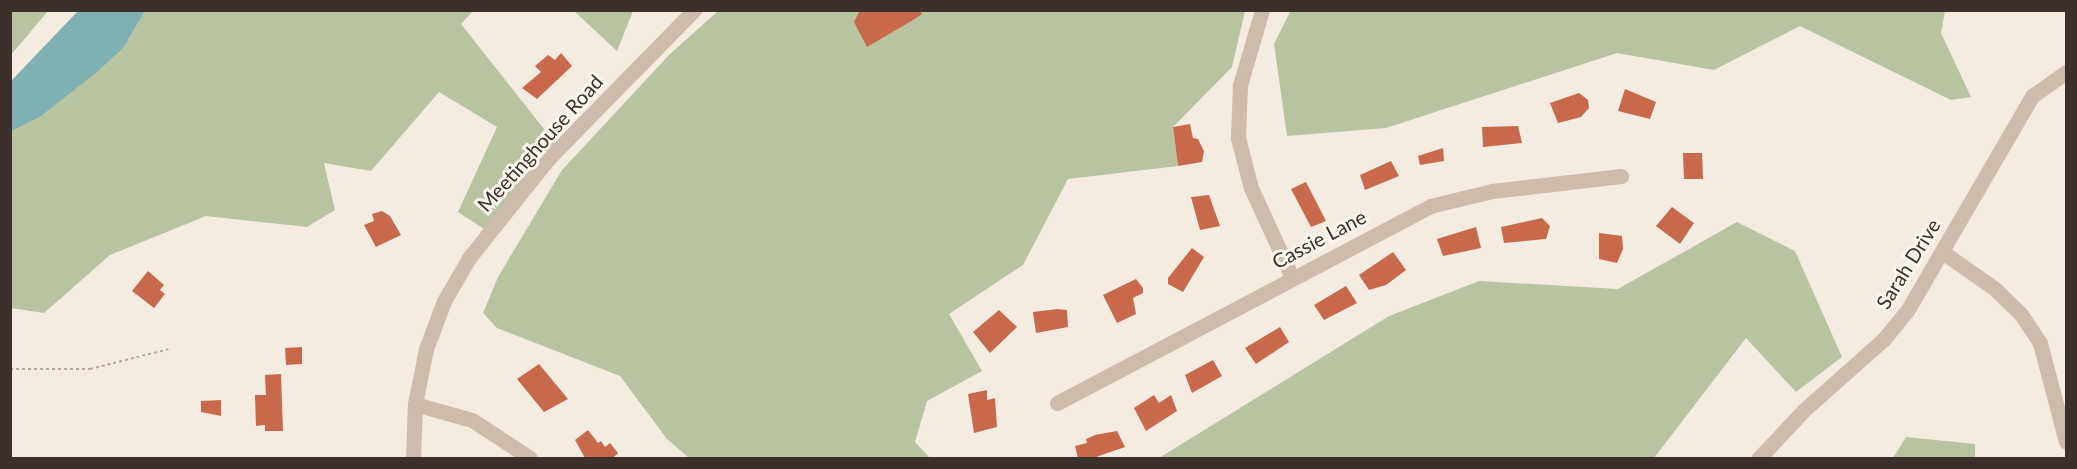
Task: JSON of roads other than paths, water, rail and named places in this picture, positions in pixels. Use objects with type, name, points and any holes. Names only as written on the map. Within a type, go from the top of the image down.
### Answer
[{"type":"street","name":"Meetinghouse Road","points":[[413,459],[416,404],[437,317],[469,258],[548,159],[694,10]]},
{"type":"street","points":[[1262,10],[1240,86],[1238,138],[1251,188],[1292,277]]},
{"type":"street","name":"Sarah Drive","points":[[1759,459],[1804,410],[1884,339],[1907,311],[1944,253],[2032,96],[2067,72]]},
{"type":"street","name":"Cassie Lane","points":[[1058,403],[1403,218],[1459,197],[1621,177]]},
{"type":"street","points":[[1944,253],[1995,289],[2020,313],[2040,343],[2067,442]]},
{"type":"street","points":[[416,404],[472,420],[530,459]]},
{"type":"water","points":[[78,11],[145,11],[124,47],[98,71],[41,116],[11,131],[11,81]]}]
